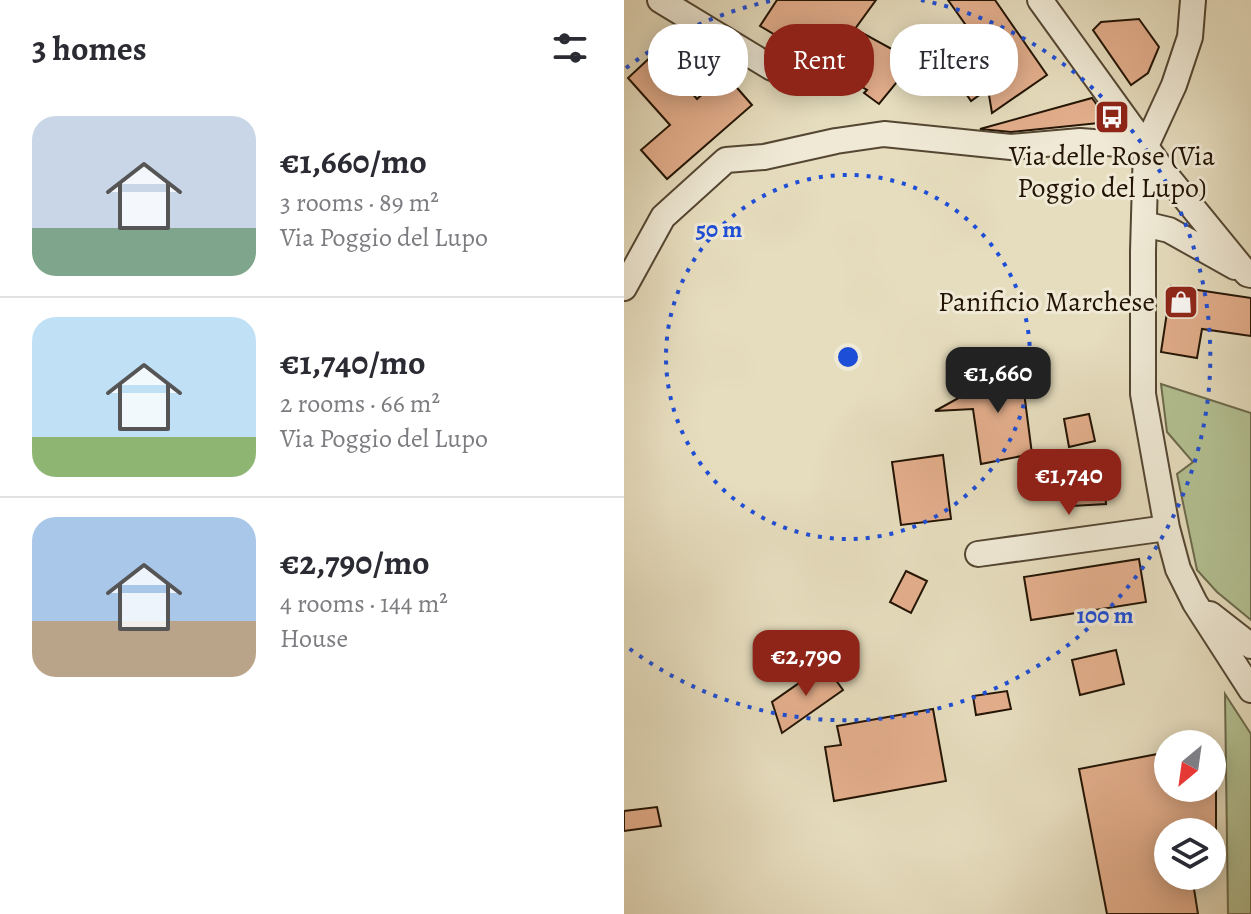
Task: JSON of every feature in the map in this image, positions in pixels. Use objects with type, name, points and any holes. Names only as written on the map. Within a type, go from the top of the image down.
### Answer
[{"type":"street","points":[[660,0],[764,63]]},
{"type":"street","points":[[1040,0],[1167,176],[1249,275]]},
{"type":"street","points":[[1193,0],[1190,37],[1174,85],[1146,146],[1143,394],[1167,528],[1178,569],[1195,603],[1251,690]]},
{"type":"street","points":[[624,288],[663,217],[726,160],[764,157],[884,134],[1011,147],[1080,141],[1146,146]]},
{"type":"street","points":[[1144,224],[1169,230],[1249,275]]},
{"type":"street","points":[[978,554],[1167,528]]},
{"type":"street","points":[[1195,603],[1251,646]]},
{"type":"green space","points":[[1161,384],[1251,413],[1251,620],[1217,592],[1197,570],[1177,474],[1193,462],[1167,432]]},
{"type":"green space","points":[[1225,694],[1251,734],[1251,914],[1228,914]]},
{"type":"building","points":[[777,0],[876,0],[859,24],[764,24],[764,28],[760,26]]},
{"type":"building","points":[[948,0],[995,0],[1012,24],[965,24]]},
{"type":"building","points":[[1139,19],[1159,47],[1148,73],[1131,85],[1093,30],[1101,22]]},
{"type":"building","points":[[1018,33],[1047,75],[1018,95]]},
{"type":"building","points":[[874,39],[890,48],[890,91],[879,104],[868,96],[874,96]]},
{"type":"building","points":[[648,59],[648,96],[694,96],[697,99],[700,96],[744,96],[752,105],[667,179],[641,150],[670,125],[628,78]]},
{"type":"building","points":[[989,96],[1017,96],[992,113]]},
{"type":"building","points":[[1092,98],[1109,122],[1011,132],[980,129]]},
{"type":"building","points":[[1171,286],[1251,298],[1251,336],[1202,329],[1197,358],[1161,352]]},
{"type":"building","points":[[1021,369],[1032,454],[981,464],[973,409],[935,411],[975,389],[974,372]]},
{"type":"building","points":[[1089,414],[1095,441],[1069,447],[1064,419]]},
{"type":"building","points":[[943,455],[951,519],[901,525],[892,462]]},
{"type":"building","points":[[1104,477],[1106,504],[1072,506],[1070,480]]},
{"type":"building","points":[[1139,559],[1146,602],[1031,620],[1024,577]]},
{"type":"building","points":[[906,571],[927,581],[911,613],[890,602]]},
{"type":"building","points":[[1116,650],[1124,684],[1080,695],[1072,660]]},
{"type":"building","points":[[825,665],[843,690],[782,733],[772,702]]},
{"type":"building","points":[[1007,691],[1011,709],[976,715],[973,696]]},
{"type":"building","points":[[933,709],[946,781],[834,801],[825,747],[841,745],[837,726]]},
{"type":"building","points":[[1154,755],[1154,802],[1216,802],[1216,818],[1154,818],[1154,890],[1194,890],[1198,914],[1107,914],[1079,769]]},
{"type":"building","points":[[657,807],[661,826],[624,831],[624,811]]},
{"type":"place","name":"Via delle Rose (Via Poggio del Lupo)","points":[[1112,117]]},
{"type":"place","name":"Panificio Marchese","points":[[1181,302]]}]
